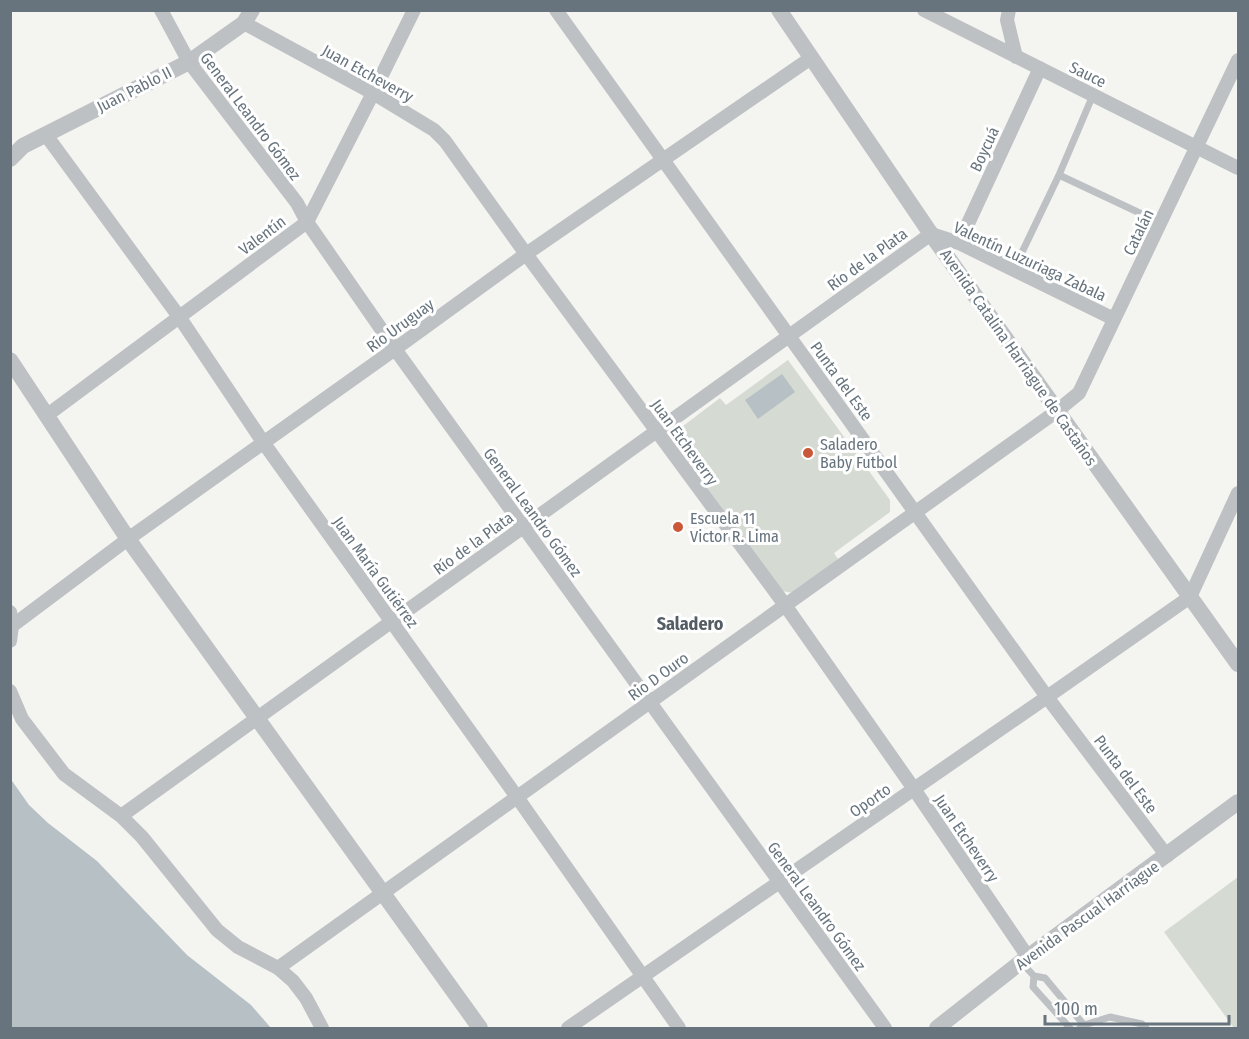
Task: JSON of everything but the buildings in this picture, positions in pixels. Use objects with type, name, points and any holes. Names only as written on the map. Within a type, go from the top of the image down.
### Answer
[{"type":"street","name":"General Leandro Gómez","points":[[161,10],[189,62],[297,203],[395,349],[885,1029]]},
{"type":"street","name":"Valentín","points":[[46,416],[308,222],[414,10]]},
{"type":"street","name":"Punta del Este","points":[[556,10],[1047,697],[1167,856]]},
{"type":"street","name":"Avenida Catalina Harriague de Castaños","points":[[777,10],[931,234],[1239,664]]},
{"type":"street","name":"Sauce","points":[[924,10],[1239,168]]},
{"type":"street","points":[[1009,10],[1007,20],[1016,57]]},
{"type":"street","name":"Juan Pablo II","points":[[10,159],[17,146],[46,135],[189,62],[248,17]]},
{"type":"street","name":"Juan Etcheverry","points":[[248,17],[434,130],[445,141],[785,605],[914,789],[1025,960]]},
{"type":"street","name":"Río Uruguay","points":[[11,619],[128,539],[526,254],[663,159],[807,52]]},
{"type":"street","name":"Catalán","points":[[1057,411],[1078,393],[1239,60]]},
{"type":"street","name":"Boycuá","points":[[959,243],[1040,68]]},
{"type":"street","name":"Juan María Gutiérrez","points":[[46,135],[180,318],[263,442],[517,797],[679,1029]]},
{"type":"street","name":"Valentín Luzuriaga Zabala","points":[[931,234],[959,243],[1114,319]]},
{"type":"street","name":"Río de la Plata","points":[[121,816],[931,234]]},
{"type":"street","points":[[10,360],[128,539],[480,1029]]},
{"type":"street","name":"Rio D Ouro","points":[[278,969],[1057,411]]},
{"type":"street","points":[[1190,597],[1239,493]]},
{"type":"street","name":"Oporto","points":[[568,1029],[1190,597]]},
{"type":"street","points":[[10,640],[11,619]]},
{"type":"street","points":[[10,691],[22,719],[64,774],[121,816],[142,837],[217,930],[238,947],[278,969],[292,981],[306,998],[322,1029]]},
{"type":"street","name":"Avenida Pascual Harriague","points":[[937,1029],[1025,960],[1239,802]]},
{"type":"lane","points":[[1014,269],[1059,175],[1093,95]]},
{"type":"lane","points":[[1059,175],[1161,224]]},
{"type":"lane","points":[[1025,960],[1034,976],[1033,987],[1070,1029]]},
{"type":"lane","points":[[1034,976],[1045,978],[1082,1027],[1110,1017],[1142,1024],[1146,1029]]},
{"type":"shaded area","points":[[788,360],[890,500],[890,512],[834,553],[838,559],[793,593],[782,591],[670,436],[720,398],[726,405]]},
{"type":"shaded area","points":[[782,374],[795,392],[758,419],[745,400]]},
{"type":"shaded area","points":[[10,778],[29,805],[48,823],[97,861],[187,955],[251,1005],[271,1028],[11,1028]]},
{"type":"shaded area","points":[[1238,877],[1238,1028],[1234,1028],[1164,932]]},
{"type":"place","name":"Saladero Baby Futbol","points":[[808,453]]},
{"type":"place","name":"Escuela 11 Victor R. Lima","points":[[678,527]]},
{"type":"district","name":"Saladero","points":[[690,624]]}]
